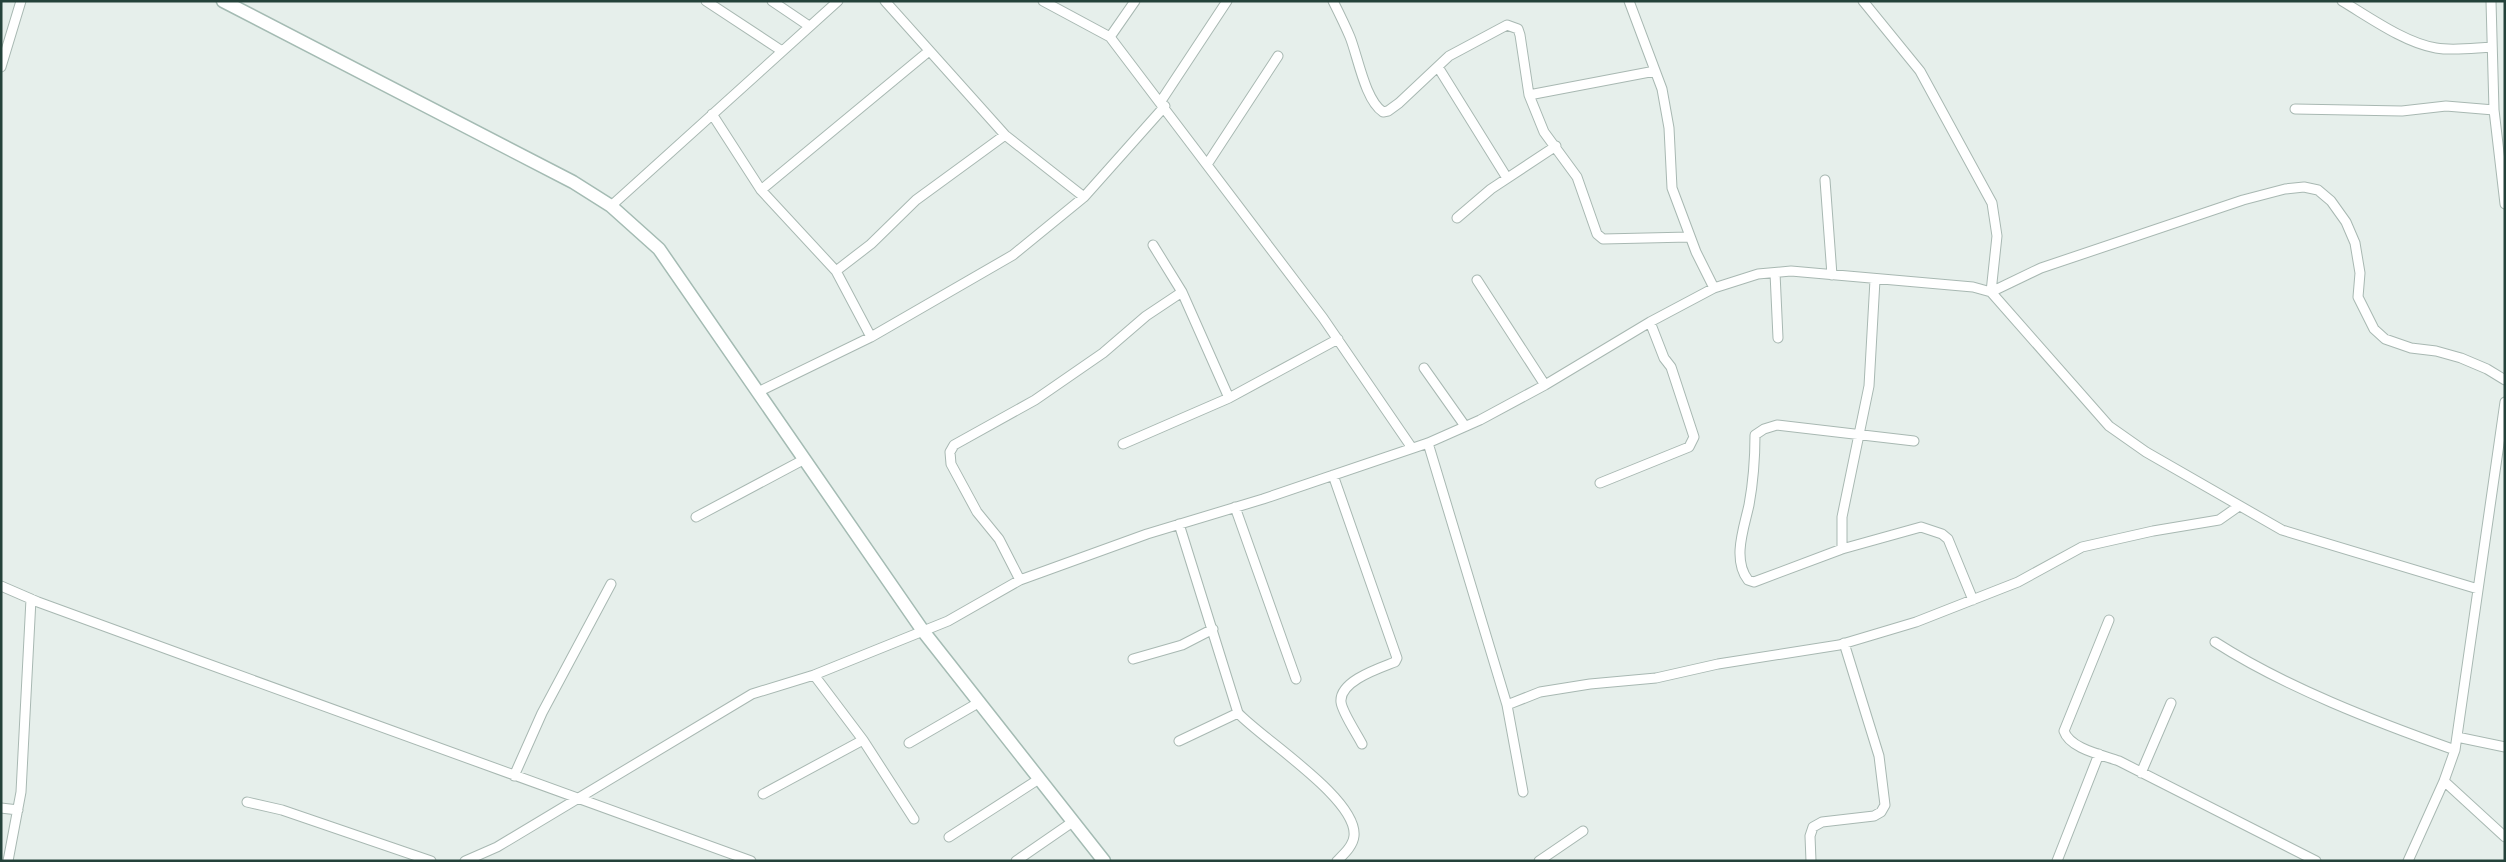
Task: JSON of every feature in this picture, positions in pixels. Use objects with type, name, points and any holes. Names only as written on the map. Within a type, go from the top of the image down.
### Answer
[{"type":"street","points":[[1,67],[21,1]]},
{"type":"street","points":[[222,1],[573,182],[611,206],[659,249],[923,631],[978,704],[1074,820],[1104,861]]},
{"type":"street","points":[[706,1],[782,51]]},
{"type":"street","points":[[772,1],[810,26]]},
{"type":"street","points":[[611,206],[838,1]]},
{"type":"street","points":[[885,1],[1005,135],[1084,196]]},
{"type":"street","points":[[1043,1],[1110,37],[1208,163],[1338,339],[1412,448]]},
{"type":"street","points":[[1110,37],[1135,1]]},
{"type":"street","points":[[758,392],[871,337],[1013,256],[1084,196],[1163,104],[1227,1]]},
{"type":"street","points":[[1333,1],[1350,36],[1376,108],[1383,112],[1388,111],[1399,103],[1449,56],[1507,26],[1518,29],[1529,95],[1544,132],[1577,177],[1597,234],[1603,240],[1689,236]]},
{"type":"street","points":[[1630,1],[1662,89],[1669,128],[1672,188],[1689,236],[1714,288]]},
{"type":"street","points":[[1863,1],[1920,71],[1992,203],[1997,236],[1991,292]]},
{"type":"street","points":[[2342,1],[2384,26],[2426,46],[2462,49],[2490,47]]},
{"type":"street","points":[[2491,1],[2490,47],[2494,110],[2505,204]]},
{"type":"street","points":[[761,190],[929,51]]},
{"type":"street","points":[[1208,163],[1278,56]]},
{"type":"street","points":[[1438,66],[1507,178]]},
{"type":"street","points":[[1529,95],[1655,71]]},
{"type":"street","points":[[2295,110],[2402,111],[2446,106],[2494,110]]},
{"type":"street","points":[[712,114],[761,190],[836,271],[871,337]]},
{"type":"street","points":[[836,271],[871,244],[916,200],[1005,135]]},
{"type":"street","points":[[1456,218],[1507,178],[1556,146]]},
{"type":"street","points":[[1825,180],[1832,275]]},
{"type":"street","points":[[1991,292],[2041,268],[2243,200],[2285,189],[2304,187],[2318,190],[2331,201],[2346,222],[2355,243],[2360,274],[2358,297],[2374,329],[2385,338],[2411,348],[2436,351],[2461,358],[2487,369],[2505,380]]},
{"type":"street","points":[[1152,245],[1182,292],[1229,398]]},
{"type":"street","points":[[466,861],[498,847],[752,694],[814,675],[948,621],[1020,580],[1179,524],[1428,443],[1545,385],[1650,322],[1714,288],[1758,274],[1791,271],[1875,280],[1973,287],[1991,292],[2109,426],[2146,452],[2282,530],[2434,574],[2478,589]]},
{"type":"street","points":[[1775,273],[1778,338]]},
{"type":"street","points":[[1477,280],[1545,385]]},
{"type":"street","points":[[1842,549],[1842,517],[1869,386],[1875,280]]},
{"type":"street","points":[[1020,580],[999,539],[977,512],[951,464],[950,452],[954,445],[1035,400],[1103,353],[1146,316],[1182,292]]},
{"type":"street","points":[[1600,483],[1689,447],[1694,437],[1671,367],[1664,358],[1650,322]]},
{"type":"street","points":[[1123,444],[1229,398],[1338,339]]},
{"type":"street","points":[[1424,368],[1465,426]]},
{"type":"street","points":[[2408,861],[2444,780],[2455,750],[2505,402]]},
{"type":"street","points":[[1914,442],[1777,425],[1764,429],[1755,435],[1749,504],[1740,538],[1743,574],[1748,580],[1754,582],[1842,549],[1921,526],[1932,529],[1948,539],[1973,600]]},
{"type":"street","points":[[1428,443],[1507,705],[1523,792]]},
{"type":"street","points":[[696,517],[803,460]]},
{"type":"street","points":[[1333,475],[1397,658],[1395,662],[1359,676],[1342,693],[1341,703],[1362,744]]},
{"type":"street","points":[[1507,705],[1540,692],[1590,684],[1656,678],[1718,664],[1844,643],[1916,622],[2018,582],[2082,547],[2153,530],[2219,520],[2239,506]]},
{"type":"street","points":[[1235,507],[1296,679]]},
{"type":"street","points":[[1179,524],[1238,713],[1250,726],[1298,761],[1351,818],[1354,837],[1350,846],[1337,861]]},
{"type":"street","points":[[514,776],[542,713],[612,584]]},
{"type":"street","points":[[1,586],[31,599],[576,799],[749,860]]},
{"type":"street","points":[[8,861],[18,810],[25,726],[31,599]]},
{"type":"street","points":[[2109,620],[2064,732],[2069,740],[2140,773],[2316,861]]},
{"type":"street","points":[[1133,658],[1182,645],[1213,629]]},
{"type":"street","points":[[2215,642],[2250,664],[2397,730],[2455,750]]},
{"type":"street","points":[[1811,861],[1810,836],[1813,827],[1822,822],[1874,816],[1881,812],[1885,805],[1879,756],[1844,643]]},
{"type":"street","points":[[814,675],[863,740],[914,820]]},
{"type":"street","points":[[2140,773],[2171,703]]},
{"type":"street","points":[[909,743],[978,704]]},
{"type":"street","points":[[1178,741],[1238,713]]},
{"type":"street","points":[[2457,737],[2505,747]]},
{"type":"street","points":[[763,794],[863,740]]},
{"type":"street","points":[[2057,861],[2099,754]]},
{"type":"street","points":[[949,837],[1039,779]]},
{"type":"street","points":[[2444,780],[2505,837]]},
{"type":"street","points":[[247,802],[282,810],[431,861]]},
{"type":"street","points":[[1,808],[18,810]]},
{"type":"street","points":[[1016,861],[1074,820]]},
{"type":"street","points":[[1539,861],[1583,831]]}]
